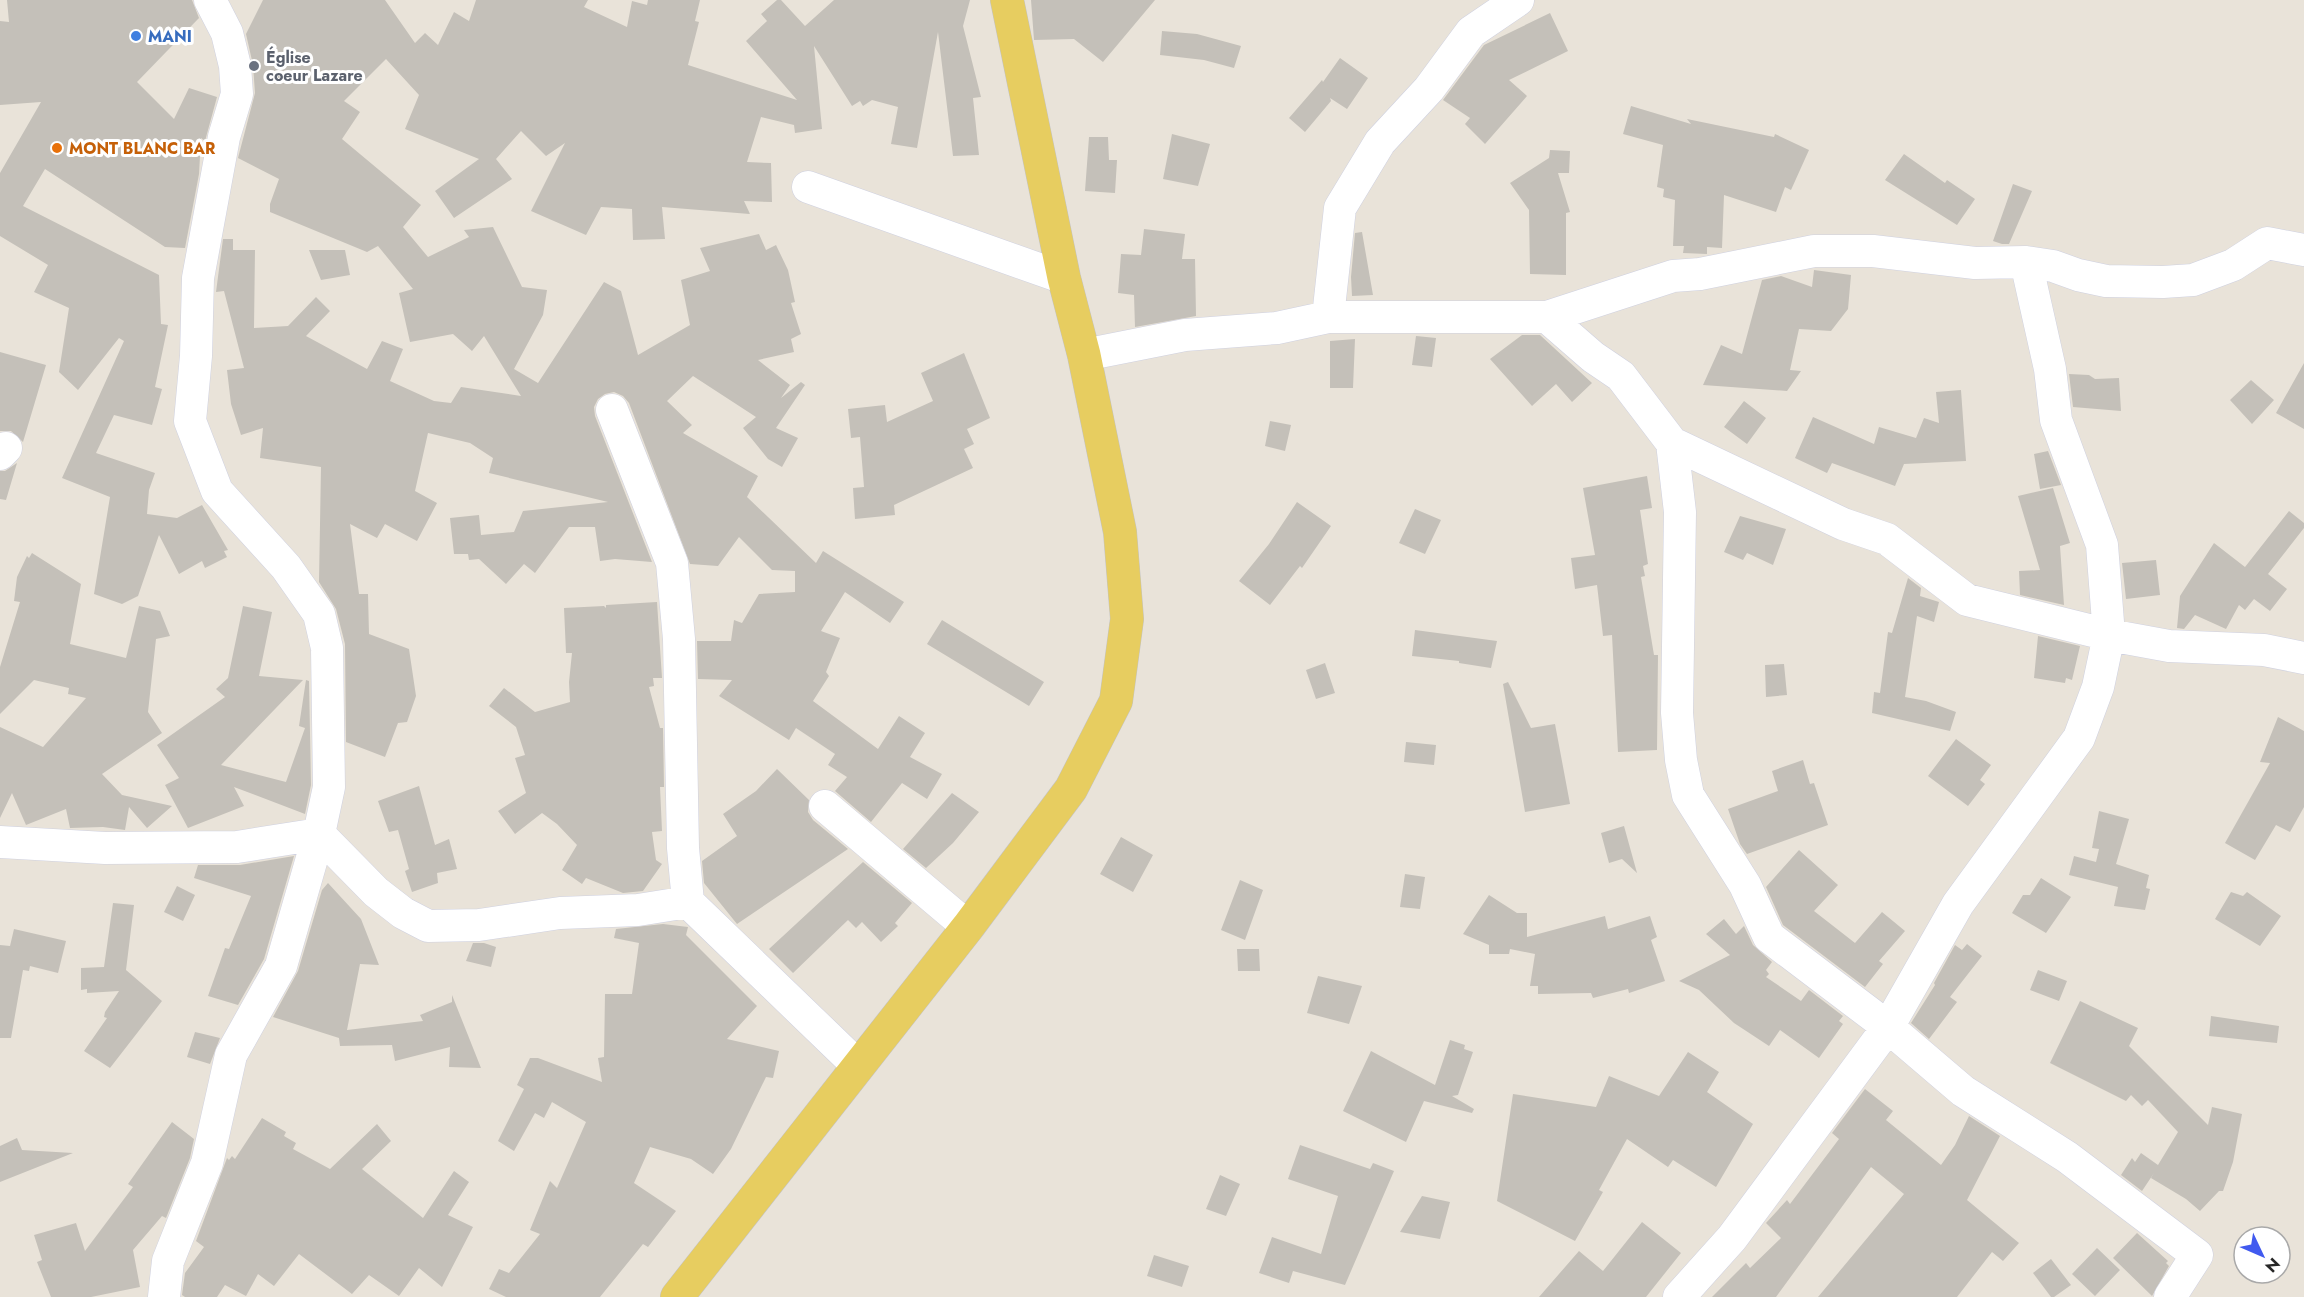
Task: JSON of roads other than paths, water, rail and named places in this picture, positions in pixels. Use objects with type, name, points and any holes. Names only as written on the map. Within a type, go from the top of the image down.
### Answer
[{"type":"main road","points":[[677,1297],[857,1065],[968,927],[1071,789],[1116,701],[1127,619],[1120,532],[1084,355],[1064,278],[1007,0]]},
{"type":"street","points":[[164,1297],[168,1261],[207,1163],[231,1055],[281,966],[319,834],[329,787],[327,648],[319,614],[286,567],[217,491],[190,421],[196,356],[198,278],[224,137],[237,94],[235,66],[227,33],[210,0]]},
{"type":"street","points":[[1328,317],[1340,208],[1380,142],[1429,89],[1471,32],[1518,0]]},
{"type":"street","points":[[808,187],[1064,278]]},
{"type":"street","points":[[1084,355],[1185,334],[1277,328],[1328,317],[1547,317],[1673,276],[1700,274],[1814,251],[1873,250],[1975,263],[2026,261],[2106,281],[2163,282],[2193,280],[2233,265],[2267,243],[2304,250]]},
{"type":"street","points":[[1679,1297],[1732,1238],[1888,1027],[1958,904],[2079,738],[2098,687],[2109,635],[2102,545],[2056,420],[2050,369],[2026,261]]},
{"type":"street","points":[[1547,317],[1622,376],[1672,443],[1842,524],[1887,539],[1967,600],[2109,635],[2169,646],[2264,650],[2304,658]]},
{"type":"street","points":[[612,410],[672,563],[679,639],[683,848],[688,902],[857,1065]]},
{"type":"street","points":[[1672,443],[1680,512],[1677,713],[1681,760],[1688,795],[1745,885],[1769,937],[1888,1027],[1963,1091],[2067,1157],[2197,1255],[2170,1297]]},
{"type":"street","points":[[825,806],[968,927]]},
{"type":"street","points":[[0,842],[105,848],[237,847],[319,834]]},
{"type":"street","points":[[319,834],[376,892],[403,913],[428,926],[479,925],[560,913],[638,910],[688,902]]},
{"type":"place","name":"MANI","points":[[136,36]]},
{"type":"place","name":"Église coeur Lazare","points":[[254,66]]},
{"type":"place","name":"MONT BLANC BAR","points":[[57,148]]}]
